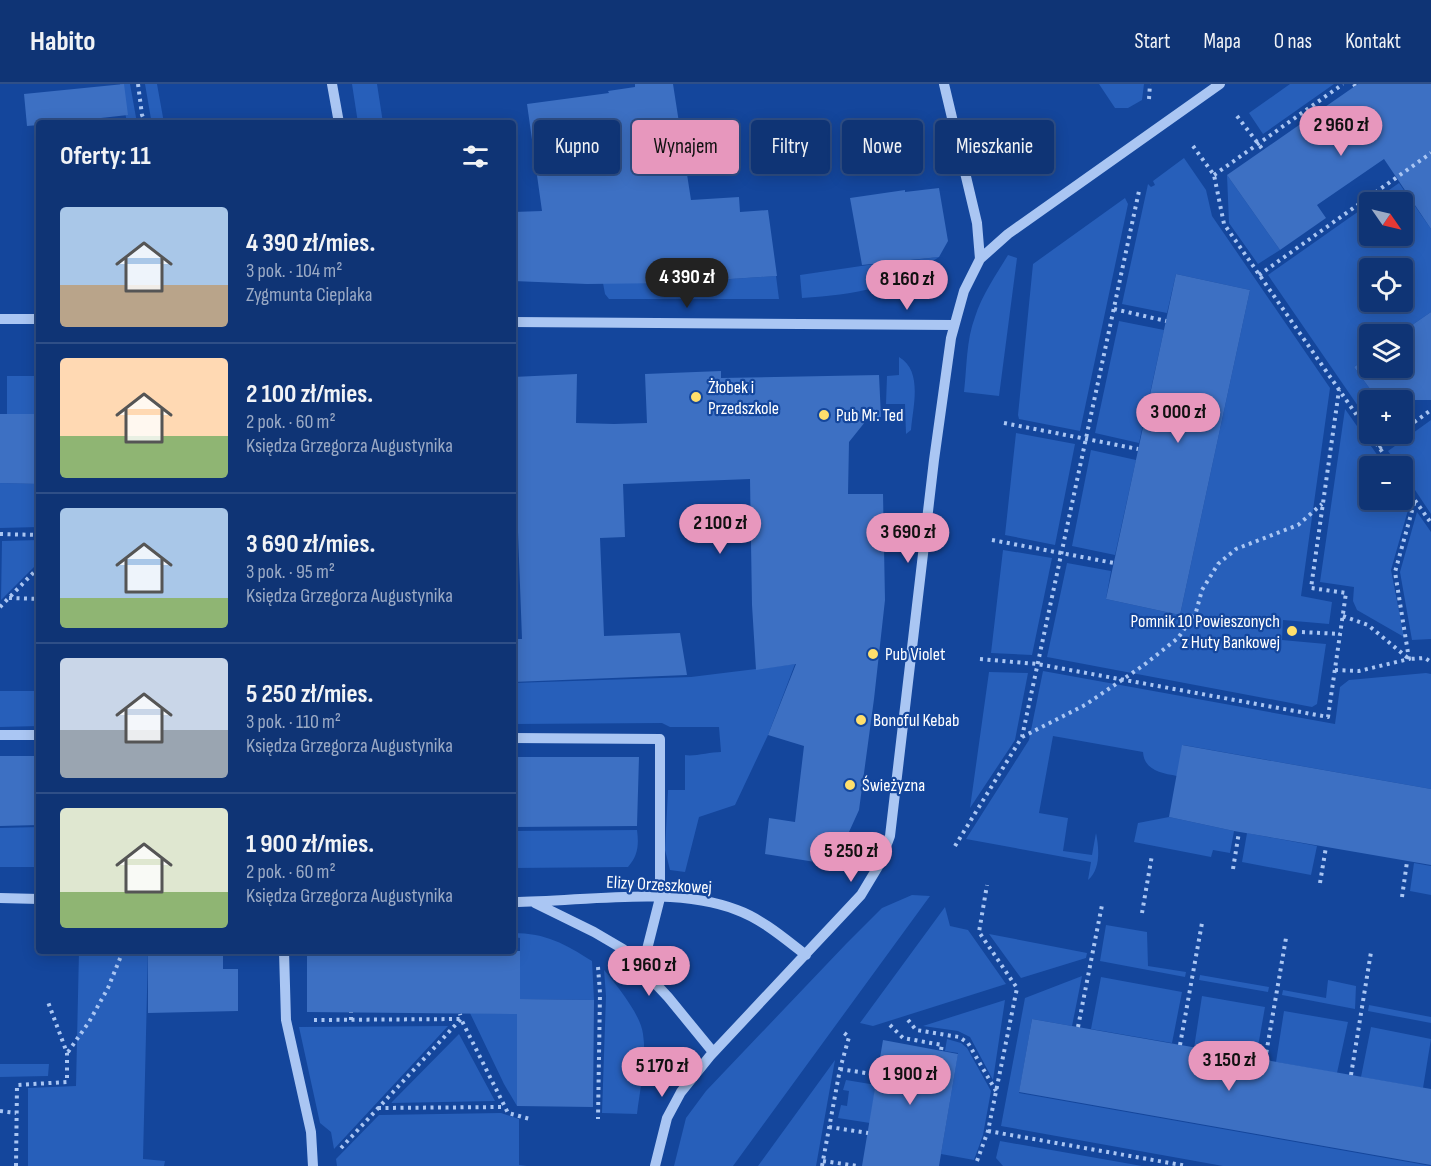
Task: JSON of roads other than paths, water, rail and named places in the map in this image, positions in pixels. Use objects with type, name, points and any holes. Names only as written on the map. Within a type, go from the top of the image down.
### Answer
[{"type":"street","points":[[332,84],[338,120]]},
{"type":"street","points":[[944,84],[977,224],[980,259]]},
{"type":"street","points":[[655,1166],[667,1118],[681,1092],[713,1052],[861,895],[879,865],[890,836],[934,460],[954,326],[964,291],[980,259],[1016,228],[1220,84]]},
{"type":"street","points":[[0,319],[36,319]]},
{"type":"street","points":[[516,322],[954,326]]},
{"type":"street","points":[[0,735],[36,735]]},
{"type":"street","points":[[516,738],[660,739],[660,898],[642,969]]},
{"type":"street","name":"Elizy Orzeszkowej","points":[[516,902],[626,897],[710,901],[740,910],[806,955]]},
{"type":"street","points":[[0,898],[36,899]]},
{"type":"street","name":"Elizy Orzeszkowej","points":[[532,902],[623,949],[668,997],[713,1052]]},
{"type":"street","points":[[284,954],[286,1020],[311,1132],[313,1166]]},
{"type":"place","name":"Żłobek i Przedszkole","points":[[696,397]]},
{"type":"place","name":"Pub Mr. Ted","points":[[824,415]]},
{"type":"place","name":"Pomnik 10 Powieszonych z Huty Bankowej","points":[[1292,631]]},
{"type":"place","name":"Pub Violet","points":[[873,654]]},
{"type":"place","name":"Bonoful Kebab","points":[[861,720]]},
{"type":"place","name":"Świeżyzna","points":[[850,785]]}]
